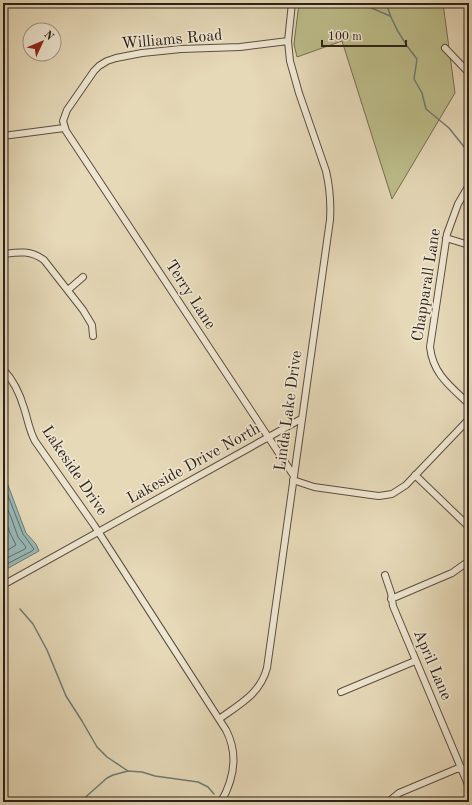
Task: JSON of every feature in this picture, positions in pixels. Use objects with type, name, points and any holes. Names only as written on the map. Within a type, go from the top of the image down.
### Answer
[{"type":"street","name":"Linda Lake Drive","points":[[219,719],[249,697],[262,684],[265,676],[330,220],[331,191],[326,171],[299,93],[290,61],[288,41],[292,3]]},
{"type":"street","name":"Williams Road","points":[[64,128],[63,121],[67,110],[94,71],[108,61],[125,56],[154,51],[240,48],[288,41]]},
{"type":"street","points":[[445,48],[469,73]]},
{"type":"street","points":[[3,136],[64,128]]},
{"type":"street","name":"Terry Lane","points":[[64,128],[293,478]]},
{"type":"street","name":"Chapparall Lane","points":[[469,185],[456,209],[446,238],[430,339],[430,352],[438,372],[443,379],[469,404]]},
{"type":"street","points":[[446,238],[469,244]]},
{"type":"street","points":[[3,254],[28,252],[38,256],[47,264],[89,318],[93,336]]},
{"type":"street","points":[[68,290],[83,277]]},
{"type":"street","name":"Lakeside Drive","points":[[3,370],[13,383],[20,396],[31,433],[35,441],[98,532],[3,585]]},
{"type":"street","points":[[293,478],[314,487],[378,496],[387,495],[399,490],[415,476],[469,418]]},
{"type":"street","name":"Lakeside Drive North","points":[[98,532],[301,419]]},
{"type":"street","points":[[415,476],[469,528]]},
{"type":"street","points":[[98,532],[219,719],[230,740],[234,760],[233,774],[221,802]]},
{"type":"street","points":[[391,599],[452,573],[469,561]]},
{"type":"street","name":"April Lane","points":[[385,575],[391,593],[393,606],[469,786]]},
{"type":"street","points":[[341,692],[415,661]]},
{"type":"street","points":[[388,802],[399,793],[461,767]]},
{"type":"green space","points":[[299,3],[443,3],[455,93],[392,199],[342,41],[297,57],[294,44]]},
{"type":"water","points":[[3,472],[26,533],[36,544],[39,551],[3,571]]},
{"type":"waterway","points":[[353,3],[367,6],[390,16]]},
{"type":"waterway","points":[[386,3],[398,32],[417,59],[414,79],[422,93],[426,109],[449,128],[469,153]]},
{"type":"waterway","points":[[20,609],[33,624],[47,650],[66,696],[97,747],[107,757],[128,771]]},
{"type":"waterway","points":[[80,802],[107,778],[128,771],[198,782],[208,787],[214,794]]},
{"type":"waterway","points":[[232,801],[236,802]]}]
